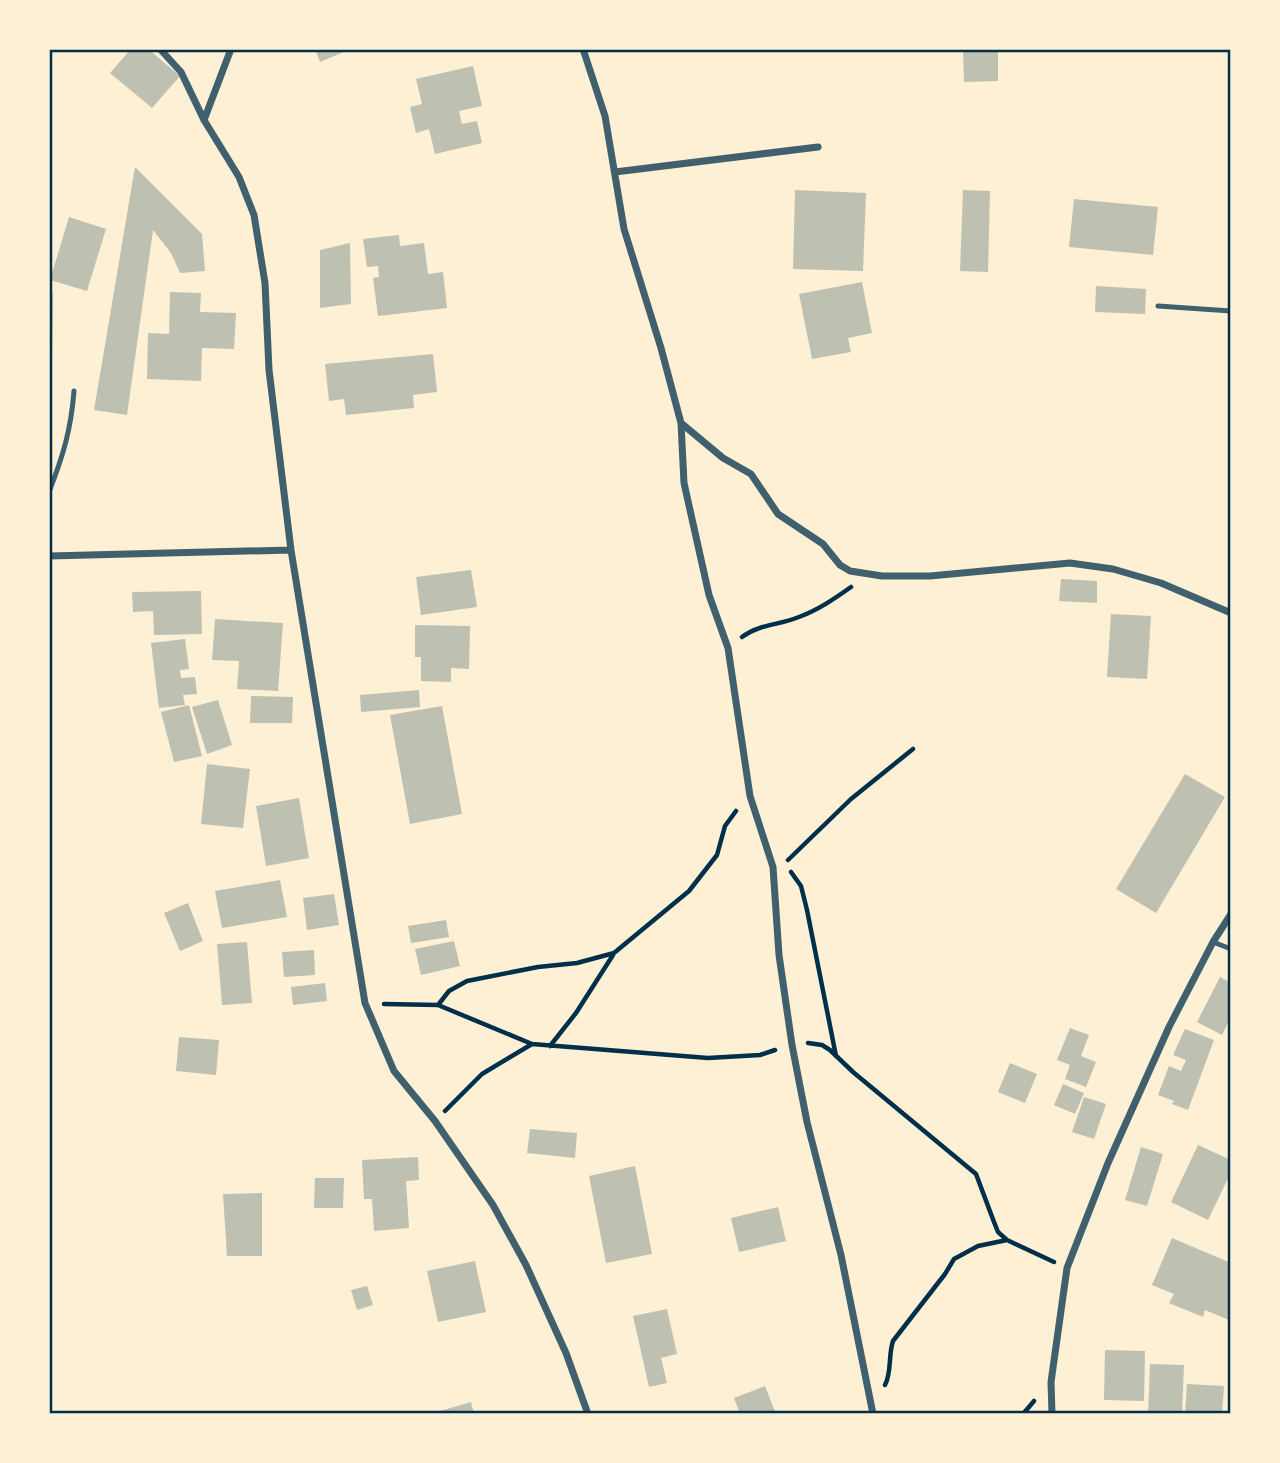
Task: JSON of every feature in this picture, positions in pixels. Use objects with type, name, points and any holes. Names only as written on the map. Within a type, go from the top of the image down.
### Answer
[{"type":"street","points":[[160,49],[181,72],[204,120],[239,177],[254,215],[265,283],[269,370],[291,550],[365,1003],[394,1071],[435,1121],[493,1206],[526,1265],[566,1353],[588,1414]]},
{"type":"street","points":[[204,120],[232,49]]},
{"type":"street","points":[[583,49],[605,116],[624,229],[681,423],[684,483],[709,595],[727,648],[751,796],[774,867],[779,955],[792,1045],[807,1122],[841,1255],[872,1410]]},
{"type":"street","points":[[615,172],[818,147]]},
{"type":"street","points":[[681,423],[723,458],[751,474],[778,514],[823,544],[840,565],[850,571],[869,575],[930,576],[1070,563],[1114,569],[1161,583],[1231,613]]},
{"type":"street","points":[[49,556],[291,550]]},
{"type":"street","points":[[1052,1414],[1051,1382],[1067,1268],[1108,1163],[1170,1027],[1213,942],[1231,914]]},
{"type":"lane","points":[[1158,306],[1231,311]]},
{"type":"lane","points":[[49,492],[71,426],[74,391]]},
{"type":"lane","points":[[1213,942],[1231,949]]},
{"type":"path","points":[[727,648],[752,630],[797,618],[828,604],[869,575]]},
{"type":"path","points":[[836,1056],[801,886],[790,871],[780,869],[803,843],[851,799],[913,749]]},
{"type":"path","points":[[550,1046],[576,1013],[614,953],[690,891],[718,855],[729,818],[751,796]]},
{"type":"path","points":[[438,1005],[449,991],[467,981],[538,967],[577,963],[614,953]]},
{"type":"path","points":[[365,1003],[438,1005],[532,1044],[550,1046],[708,1058],[760,1055],[792,1045],[814,1043],[830,1050],[976,1174],[998,1232],[1007,1240],[1067,1268]]},
{"type":"path","points":[[435,1121],[482,1074],[532,1044]]},
{"type":"path","points":[[872,1410],[889,1377],[889,1353],[893,1341],[954,1259],[978,1246],[1007,1240]]},
{"type":"building","points":[[131,49],[148,49],[180,76],[152,108],[110,73]]},
{"type":"building","points":[[315,49],[351,49],[320,62]]},
{"type":"building","points":[[963,49],[998,49],[998,81],[964,82]]},
{"type":"building","points":[[473,66],[482,106],[459,111],[462,124],[477,121],[482,143],[435,154],[429,129],[416,133],[410,107],[422,104],[416,79]]},
{"type":"building","points":[[135,167],[202,234],[205,271],[180,273],[171,253],[153,230],[127,415],[94,410]]},
{"type":"building","points":[[795,190],[866,193],[863,271],[793,269]]},
{"type":"building","points":[[963,190],[990,191],[988,272],[960,271]]},
{"type":"building","points":[[1074,199],[1158,207],[1153,255],[1069,247]]},
{"type":"building","points":[[69,217],[106,229],[87,291],[50,280]]},
{"type":"building","points":[[399,235],[400,246],[424,243],[428,274],[443,272],[447,308],[378,316],[373,278],[379,277],[378,266],[367,267],[363,239]]},
{"type":"building","points":[[350,243],[351,304],[320,308],[320,250]]},
{"type":"building","points":[[862,282],[872,333],[848,338],[851,352],[812,359],[799,294]]},
{"type":"building","points":[[1096,286],[1146,289],[1145,314],[1095,312]]},
{"type":"building","points":[[170,292],[201,293],[200,312],[236,313],[234,349],[202,348],[201,381],[147,379],[148,333],[169,334]]},
{"type":"building","points":[[49,293],[53,293],[52,364],[49,364]]},
{"type":"building","points":[[433,354],[437,392],[413,395],[414,408],[346,415],[344,399],[329,401],[325,364]]},
{"type":"building","points":[[471,570],[477,607],[421,615],[416,577]]},
{"type":"building","points":[[1061,579],[1097,581],[1097,603],[1059,601]]},
{"type":"building","points":[[201,591],[202,634],[154,635],[153,611],[133,612],[132,592]]},
{"type":"building","points":[[1111,614],[1151,616],[1147,679],[1107,677]]},
{"type":"building","points":[[215,619],[283,623],[278,691],[237,689],[239,661],[212,660]]},
{"type":"building","points":[[415,625],[470,626],[469,669],[451,668],[451,682],[421,681],[421,657],[415,657]]},
{"type":"building","points":[[185,639],[189,669],[180,670],[181,678],[195,677],[197,694],[183,695],[185,705],[159,708],[151,643]]},
{"type":"building","points":[[419,690],[420,707],[361,712],[360,695]]},
{"type":"building","points":[[251,696],[293,697],[292,723],[250,723]]},
{"type":"building","points":[[218,700],[232,745],[207,754],[192,707]]},
{"type":"building","points":[[189,705],[202,756],[174,762],[161,712]]},
{"type":"building","points":[[442,706],[462,814],[410,824],[390,715]]},
{"type":"building","points":[[207,764],[250,769],[243,828],[201,824]]},
{"type":"building","points":[[1185,774],[1225,797],[1156,913],[1116,889]]},
{"type":"building","points":[[299,798],[309,858],[266,866],[256,806]]},
{"type":"building","points":[[280,880],[287,917],[222,928],[215,891]]},
{"type":"building","points":[[334,894],[339,925],[307,930],[303,898]]},
{"type":"building","points":[[188,903],[203,941],[180,951],[164,913]]},
{"type":"building","points":[[446,920],[449,937],[411,943],[408,926]]},
{"type":"building","points":[[454,941],[460,966],[421,975],[415,949]]},
{"type":"building","points":[[247,942],[252,1003],[222,1005],[217,944]]},
{"type":"building","points":[[314,950],[315,975],[284,977],[282,952]]},
{"type":"building","points":[[1220,977],[1231,983],[1231,1017],[1222,1035],[1197,1022]]},
{"type":"building","points":[[325,983],[327,1001],[293,1005],[291,987]]},
{"type":"building","points":[[1070,1028],[1089,1035],[1081,1056],[1096,1062],[1086,1087],[1065,1079],[1070,1065],[1057,1060]]},
{"type":"building","points":[[1185,1029],[1214,1040],[1188,1110],[1158,1095],[1169,1066],[1181,1071],[1186,1060],[1173,1055]]},
{"type":"building","points":[[179,1037],[219,1040],[216,1075],[176,1071]]},
{"type":"building","points":[[1010,1063],[1037,1074],[1025,1103],[998,1092]]},
{"type":"building","points":[[1063,1084],[1084,1093],[1075,1114],[1054,1105]]},
{"type":"building","points":[[1084,1097],[1106,1104],[1094,1139],[1072,1132]]},
{"type":"building","points":[[530,1129],[577,1133],[575,1158],[527,1153]]},
{"type":"building","points":[[1198,1145],[1231,1160],[1231,1172],[1208,1220],[1171,1202]]},
{"type":"building","points":[[1141,1147],[1163,1154],[1147,1206],[1125,1200]]},
{"type":"building","points":[[418,1157],[419,1180],[406,1181],[409,1228],[374,1231],[372,1199],[364,1199],[362,1160]]},
{"type":"building","points":[[635,1166],[652,1254],[606,1263],[589,1176]]},
{"type":"building","points":[[315,1178],[344,1178],[343,1208],[314,1208]]},
{"type":"building","points":[[262,1193],[262,1256],[227,1256],[223,1194]]},
{"type":"building","points":[[778,1207],[786,1241],[739,1252],[731,1218]]},
{"type":"building","points":[[1172,1238],[1231,1263],[1229,1320],[1205,1310],[1203,1317],[1169,1303],[1174,1294],[1152,1285]]},
{"type":"building","points":[[475,1261],[486,1312],[438,1322],[427,1271]]},
{"type":"building","points":[[367,1286],[373,1305],[357,1310],[351,1290]]},
{"type":"building","points":[[667,1309],[677,1354],[661,1358],[667,1383],[649,1387],[633,1316]]},
{"type":"building","points":[[1105,1350],[1145,1351],[1144,1401],[1104,1400]]},
{"type":"building","points":[[1150,1364],[1184,1365],[1182,1414],[1148,1414]]},
{"type":"building","points":[[1187,1384],[1224,1386],[1222,1414],[1185,1414]]},
{"type":"building","points":[[765,1386],[776,1414],[740,1414],[734,1398]]},
{"type":"building","points":[[471,1402],[474,1414],[433,1414],[433,1413]]}]
